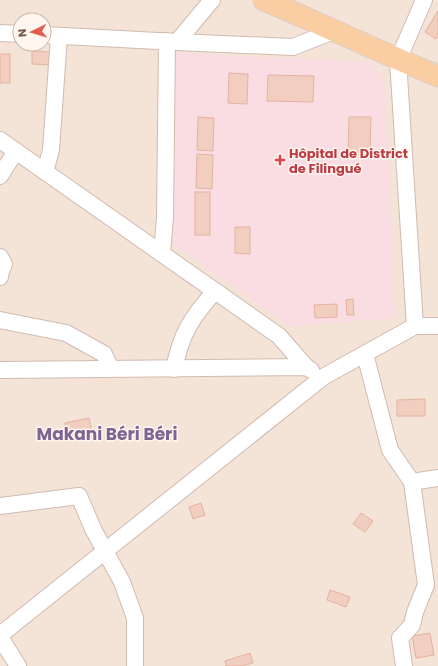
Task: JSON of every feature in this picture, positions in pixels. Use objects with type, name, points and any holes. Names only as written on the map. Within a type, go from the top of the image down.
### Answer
[{"type":"main road","points":[[264,0],[336,30],[398,60],[438,76]]},
{"type":"street","points":[[162,254],[165,217],[172,42],[212,0]]},
{"type":"street","points":[[415,326],[398,60],[424,0]]},
{"type":"street","points":[[52,36],[293,47],[336,30]]},
{"type":"street","points":[[0,33],[12,34]]},
{"type":"street","points":[[45,172],[51,150],[51,52]]},
{"type":"street","points":[[0,140],[279,336],[306,367],[323,377]]},
{"type":"street","points":[[0,176],[16,151]]},
{"type":"street","points":[[0,257],[4,264],[0,271],[0,277]]},
{"type":"street","points":[[174,369],[180,343],[198,310],[215,291]]},
{"type":"street","points":[[0,320],[66,333],[104,354],[110,367]]},
{"type":"street","points":[[18,666],[0,636],[105,551],[323,377],[415,326],[438,326]]},
{"type":"street","points":[[365,354],[390,450],[412,482],[426,585],[415,612],[412,625],[400,638],[404,666]]},
{"type":"street","points":[[0,370],[110,367],[174,369],[306,367]]},
{"type":"street","points":[[412,482],[438,478]]},
{"type":"street","points":[[0,506],[79,496],[94,531],[122,582],[135,618],[134,666]]},
{"type":"shaded area","points":[[0,0],[438,0],[438,666],[0,666]]},
{"type":"shaded area","name":"Hôpital de District de Filingué","points":[[176,53],[368,62],[384,78],[395,318],[289,326],[169,241]]},
{"type":"building","points":[[438,11],[438,36],[436,39],[425,32]]},
{"type":"building","points":[[32,52],[50,52],[51,65],[32,64]]},
{"type":"building","points":[[0,54],[10,54],[10,83],[0,83]]},
{"type":"building","points":[[229,73],[248,74],[247,104],[228,103]]},
{"type":"building","points":[[268,75],[314,76],[313,102],[267,101]]},
{"type":"building","points":[[198,117],[214,118],[213,151],[197,150]]},
{"type":"building","points":[[349,117],[371,117],[370,155],[348,155]]},
{"type":"building","points":[[197,154],[213,155],[212,189],[196,188]]},
{"type":"building","points":[[195,192],[210,192],[210,235],[195,235]]},
{"type":"building","points":[[235,227],[250,227],[250,254],[235,253]]},
{"type":"building","points":[[353,299],[354,315],[347,315],[346,300]]},
{"type":"building","points":[[337,304],[337,317],[315,318],[314,305]]},
{"type":"building","points":[[425,399],[425,416],[397,416],[397,400]]},
{"type":"building","points":[[89,418],[93,437],[68,441],[65,423]]},
{"type":"building","points":[[201,503],[205,515],[193,519],[189,507]]},
{"type":"building","points":[[361,513],[373,521],[365,532],[353,524]]},
{"type":"building","points":[[330,590],[350,597],[346,607],[327,600]]},
{"type":"building","points":[[430,633],[434,655],[416,658],[412,636]]},
{"type":"building","points":[[250,653],[253,663],[242,666],[226,666],[225,661]]},
{"type":"place","name":"Hôpital de District de Filingué","points":[[280,160]]},
{"type":"district","name":"Makani Béri Béri","points":[[107,434]]}]
